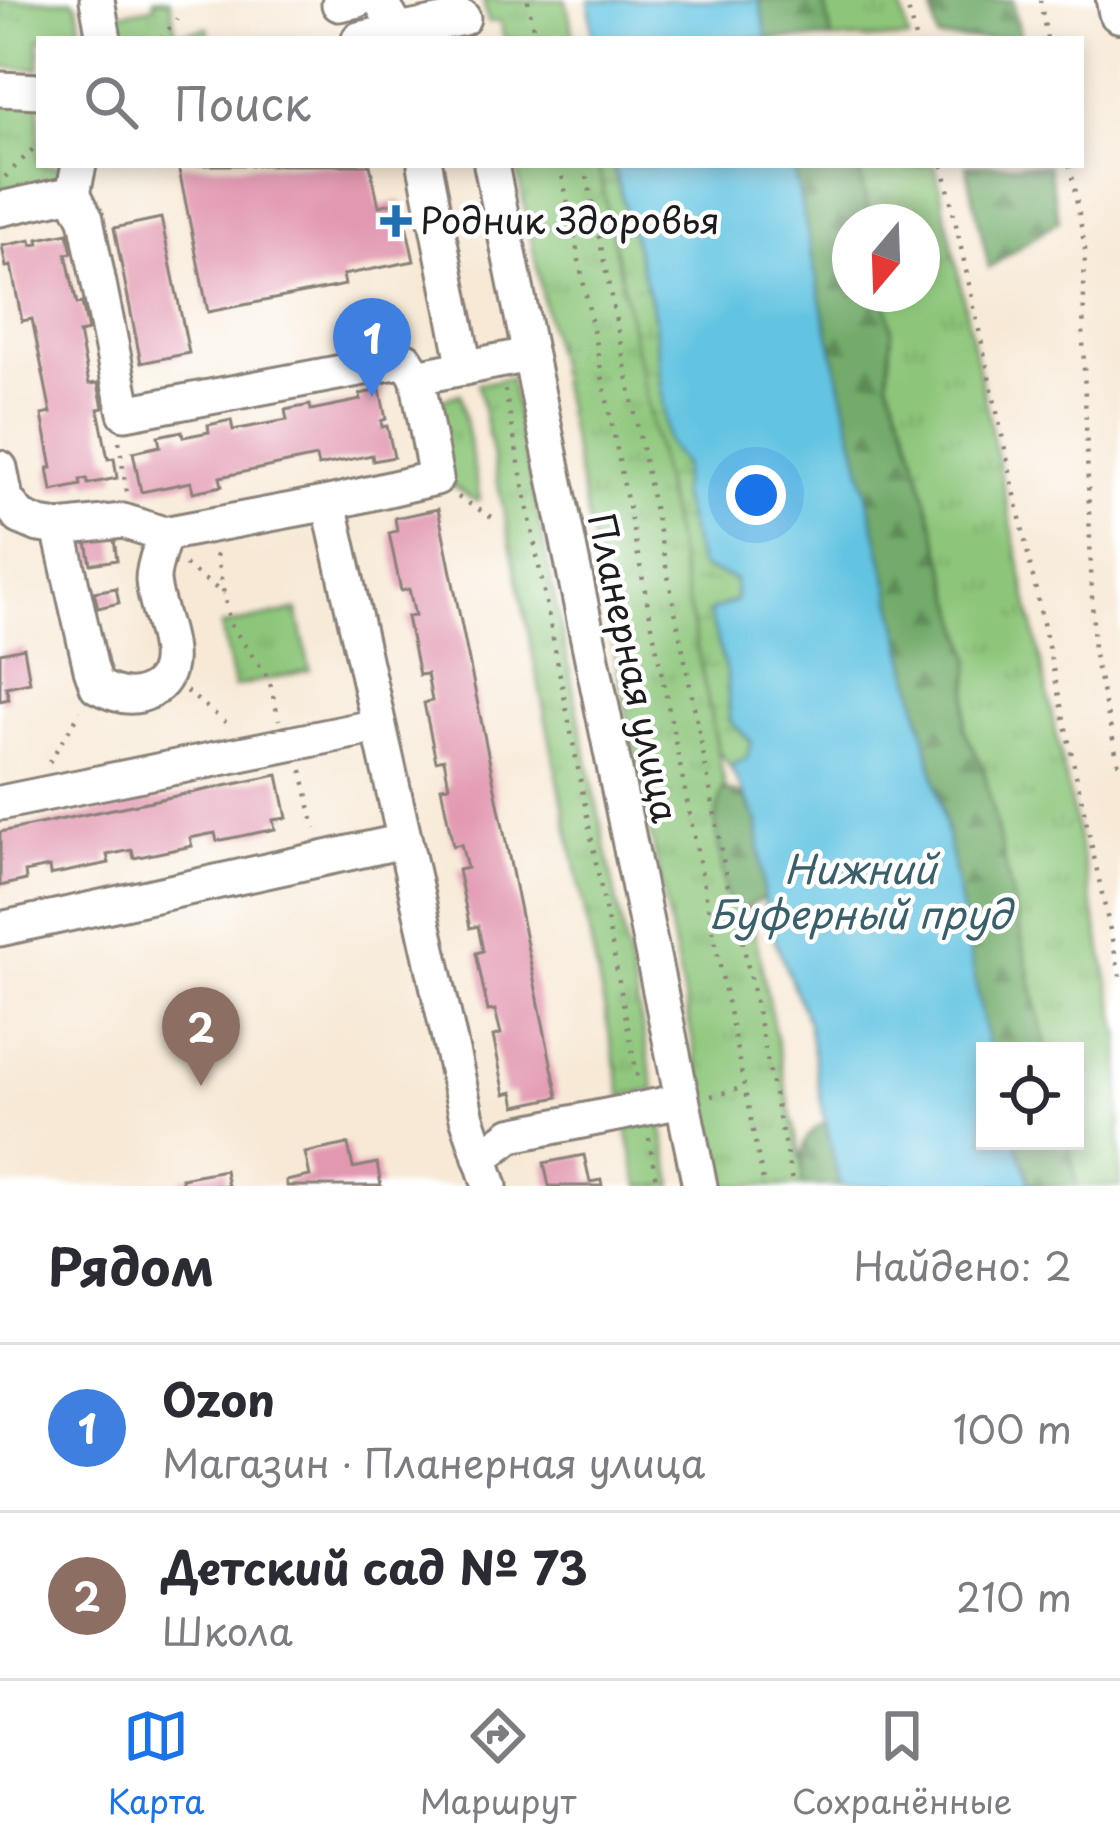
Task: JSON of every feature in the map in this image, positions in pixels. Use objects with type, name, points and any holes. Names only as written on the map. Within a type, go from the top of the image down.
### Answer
[{"type":"main road","points":[[1118,0],[1120,11]]},
{"type":"street","points":[[97,0],[103,36]]},
{"type":"street","points":[[380,0],[399,35],[464,19]]},
{"type":"street","points":[[0,88],[36,91]]},
{"type":"street","points":[[426,168],[465,368]]},
{"type":"street","name":"Планерная улица","points":[[491,168],[514,358],[694,1099],[700,1186]]},
{"type":"street","points":[[0,208],[76,179],[125,413],[406,360],[417,376],[436,478],[210,525],[163,541],[123,521],[58,528],[20,517],[6,499],[0,468]]},
{"type":"street","points":[[417,376],[514,358]]},
{"type":"street","points":[[329,503],[466,1118],[485,1172]]},
{"type":"street","points":[[58,528],[91,669],[97,686],[115,695],[136,697],[167,676],[170,659],[153,578],[163,541]]},
{"type":"street","points":[[14,800],[378,726]]},
{"type":"street","points":[[0,929],[404,841]]},
{"type":"street","points":[[485,1172],[511,1135],[694,1099]]},
{"type":"path","points":[[528,0],[535,36]]},
{"type":"path","points":[[906,0],[914,36]]},
{"type":"path","points":[[1040,0],[1046,36]]},
{"type":"path","points":[[163,36],[177,19]]},
{"type":"path","points":[[0,182],[36,146]]},
{"type":"path","points":[[561,168],[764,1186]]},
{"type":"path","points":[[586,168],[732,909],[794,1186]]},
{"type":"path","points":[[944,168],[1120,976]]},
{"type":"path","points":[[1071,168],[1085,248],[1083,338],[1094,656],[1120,770]]},
{"type":"path","points":[[514,358],[657,1186]]},
{"type":"path","points":[[123,521],[128,500],[116,429],[125,413]]},
{"type":"path","points":[[436,478],[440,486],[493,518]]},
{"type":"path","points":[[210,525],[230,624],[269,679],[281,747],[322,858]]},
{"type":"path","points":[[163,541],[224,595]]},
{"type":"path","points":[[167,676],[281,747]]},
{"type":"path","points":[[14,800],[97,686]]},
{"type":"path","points":[[694,1099],[746,1088]]},
{"type":"green space","points":[[0,0],[72,0],[77,5],[82,36],[36,36],[36,69],[0,67]]},
{"type":"green space","points":[[154,0],[170,0],[176,34],[208,28],[209,36],[110,36],[107,15],[154,7]]},
{"type":"green space","points":[[483,0],[566,0],[573,36],[503,36],[500,21],[488,22]]},
{"type":"green space","points":[[759,0],[824,0],[831,36],[766,36]]},
{"type":"green space","points":[[824,0],[900,0],[908,36],[831,36]]},
{"type":"green space","points":[[930,0],[1013,0],[1020,36],[937,36]]},
{"type":"green space","points":[[0,96],[36,99],[36,168],[67,168],[59,185],[0,200]]},
{"type":"green space","points":[[517,168],[600,168],[806,1186],[722,1186]]},
{"type":"green space","points":[[599,168],[614,168],[654,314],[667,442],[683,465],[680,494],[735,580],[736,601],[709,612],[727,676],[730,720],[751,741],[747,758],[730,767],[718,750]]},
{"type":"green space","points":[[794,168],[859,168],[866,204],[832,204],[832,312],[888,312],[892,331],[888,380],[907,428],[971,659],[964,729],[983,767],[1045,1042],[987,1042],[941,804]]},
{"type":"green space","points":[[859,168],[936,168],[1120,1035],[1120,1186],[1077,1186],[1070,1150],[1084,1150],[1084,1042],[1045,1042],[983,767],[964,729],[971,659],[907,429],[888,380],[892,331],[888,312],[940,312],[940,204],[866,204]]},
{"type":"green space","points":[[967,168],[1049,168],[1059,220],[989,268]]},
{"type":"green space","points":[[510,378],[655,1090],[622,1096],[478,384]]},
{"type":"green space","points":[[460,394],[480,500],[475,501],[450,484],[434,402]]},
{"type":"green space","points":[[297,610],[310,670],[234,687],[221,626]]},
{"type":"green space","points":[[723,789],[743,796],[758,822],[764,897],[742,910],[726,897],[715,820]]},
{"type":"green space","points":[[660,1116],[674,1186],[639,1186],[626,1123]]},
{"type":"green space","points":[[825,1122],[840,1186],[802,1185],[806,1141]]},
{"type":"green space","points":[[1019,1150],[1070,1150],[1077,1186],[1031,1186]]},
{"type":"water","points":[[589,0],[759,0],[766,36],[593,36]]},
{"type":"water","name":"Нижний Буферный пруд","points":[[614,168],[794,168],[941,804],[987,1042],[976,1042],[976,1150],[1019,1150],[1031,1186],[840,1186],[808,1023],[765,915],[758,822],[730,767],[747,758],[751,741],[730,721],[727,676],[709,612],[736,601],[735,580],[700,567],[680,494],[683,465],[667,442],[654,314]]},
{"type":"building","points":[[179,168],[371,168],[379,206],[401,201],[414,261],[343,275],[345,285],[208,312]]},
{"type":"building","points":[[161,218],[189,353],[141,363],[114,228]]},
{"type":"building","points":[[68,233],[72,253],[66,254],[88,331],[79,333],[89,384],[98,383],[108,459],[114,458],[117,478],[88,484],[87,479],[80,480],[81,485],[52,491],[42,415],[51,413],[32,319],[22,321],[2,246],[31,240],[32,245],[39,244],[38,239]]},
{"type":"building","points":[[380,390],[386,419],[382,427],[387,426],[394,457],[373,461],[372,455],[318,466],[316,457],[220,477],[222,486],[193,492],[191,482],[141,492],[133,452],[160,446],[158,436],[209,432],[208,425],[231,420],[233,430],[287,420],[285,410],[361,400],[360,394]]},
{"type":"building","points":[[438,509],[558,1097],[516,1106],[513,1092],[505,1094],[493,1036],[501,1034],[495,1010],[488,1011],[476,953],[483,951],[478,926],[470,928],[458,870],[467,868],[461,844],[453,846],[441,787],[449,786],[444,759],[436,761],[424,703],[432,701],[427,674],[419,675],[407,617],[415,616],[409,589],[401,591],[389,533],[397,531],[395,518]]},
{"type":"building","points":[[113,533],[117,560],[91,564],[86,537]]},
{"type":"building","points":[[116,588],[119,603],[98,608],[94,592]]},
{"type":"building","points":[[24,648],[30,682],[6,687],[9,699],[0,701],[0,653]]},
{"type":"building","points":[[278,775],[287,818],[273,820],[275,829],[217,841],[215,833],[190,838],[192,846],[134,858],[132,850],[107,855],[109,863],[50,875],[49,867],[25,872],[26,880],[0,886],[0,832]]},
{"type":"building","points":[[348,1144],[353,1168],[377,1163],[381,1186],[287,1186],[286,1181],[310,1176],[305,1153]]},
{"type":"building","points":[[584,1155],[590,1182],[601,1180],[602,1186],[549,1186],[544,1163]]},
{"type":"building","points":[[225,1170],[228,1186],[183,1186],[181,1178]]},
{"type":"place","name":"Родник Здоровья","points":[[396,221]]},
{"type":"place","name":"Ozon","points":[[372,397]]},
{"type":"place","name":"Детский сад № 73","points":[[201,1086]]}]
